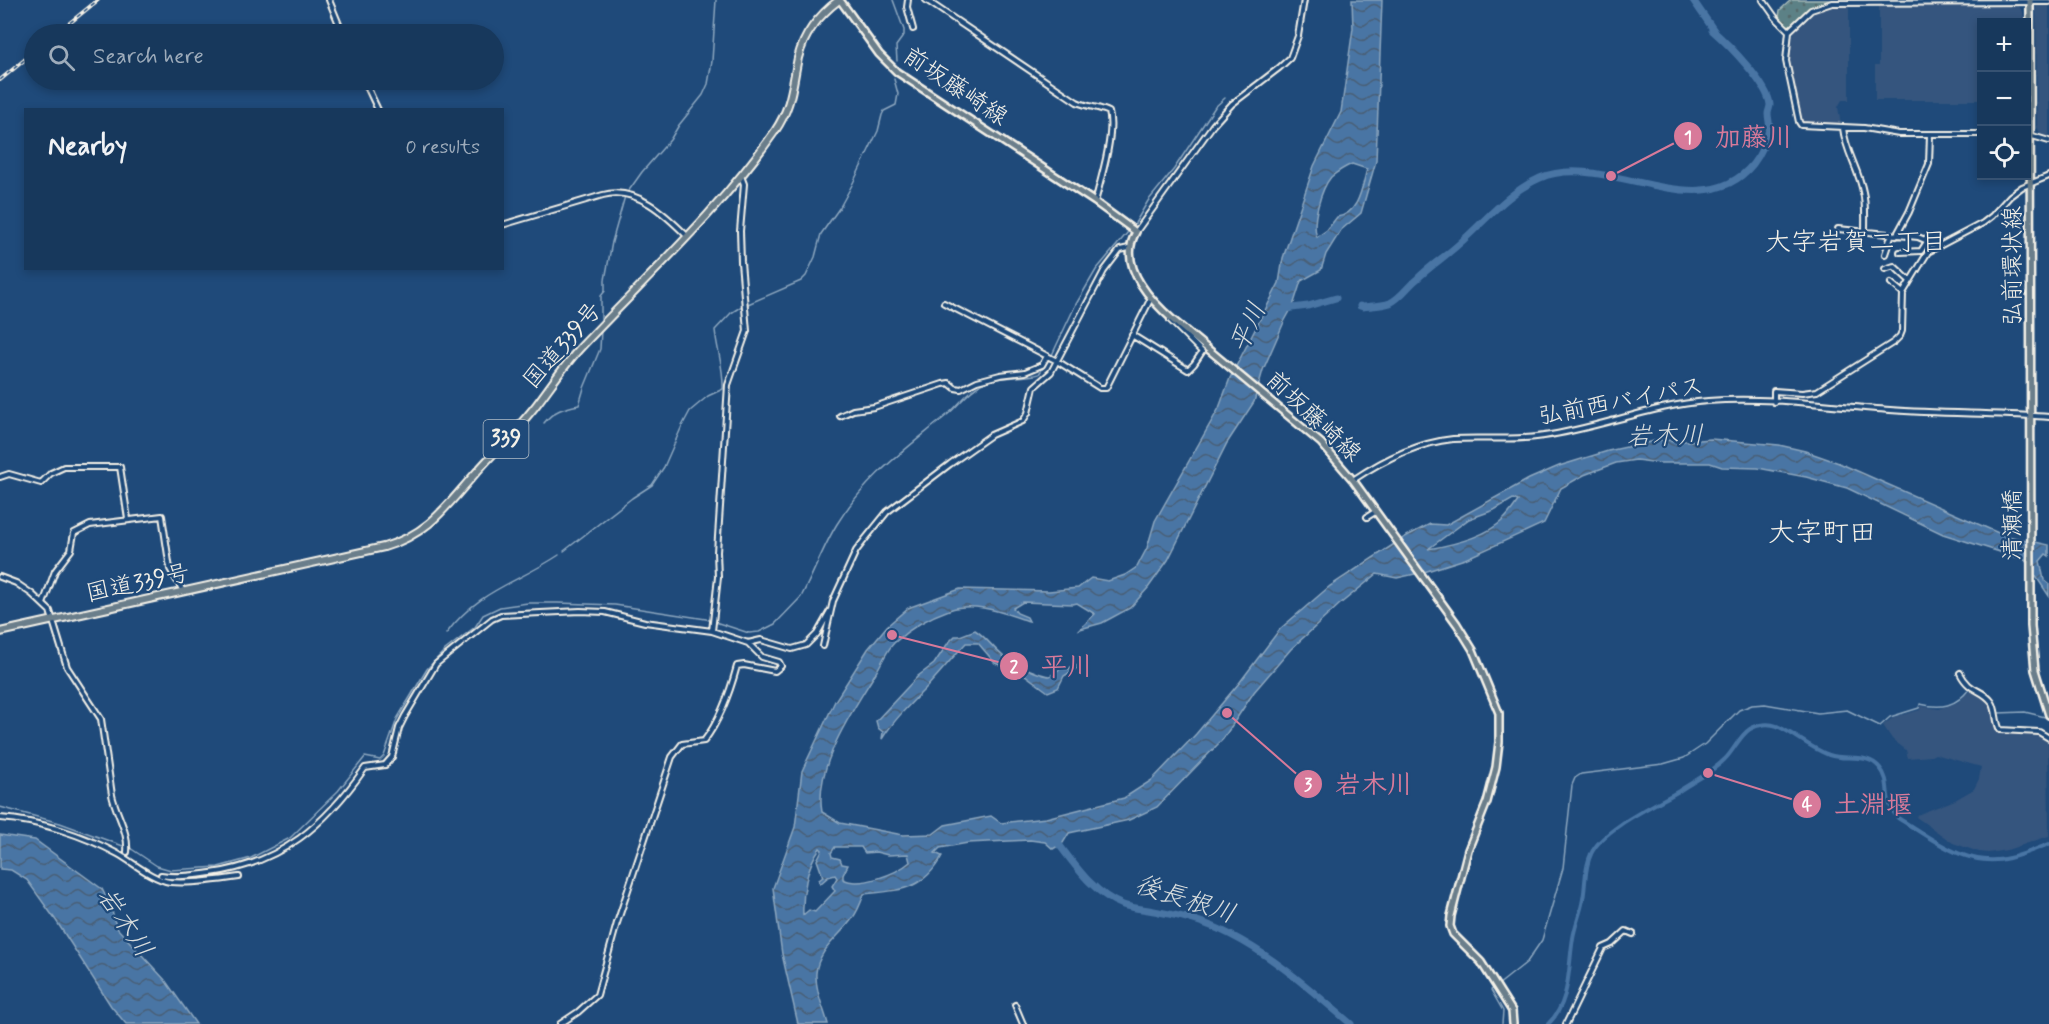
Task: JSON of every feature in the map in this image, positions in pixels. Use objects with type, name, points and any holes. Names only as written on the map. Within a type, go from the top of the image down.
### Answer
[{"type":"highway","name":"国道339号","points":[[0,632],[384,547],[422,531],[518,427],[580,348],[688,237],[741,176],[784,116],[794,89],[798,57],[808,33],[819,18],[839,0]]},
{"type":"main road","name":"前坂藤崎線","points":[[839,0],[879,54],[897,72],[1095,202],[1136,232]]},
{"type":"main road","name":"弘前環状線","points":[[2029,126],[2030,1]]},
{"type":"main road","name":"弘前環状線","points":[[2031,180],[2032,425]]},
{"type":"main road","points":[[1129,248],[1136,232]]},
{"type":"main road","name":"前坂藤崎線","points":[[1129,248],[1133,270],[1151,298],[1170,317],[1321,443],[1353,480],[1457,624],[1480,666],[1499,713],[1496,767],[1468,850],[1450,926],[1455,937],[1481,962],[1512,1011],[1513,1024]]},
{"type":"main road","name":"清瀬橋","points":[[2032,425],[2031,626],[2035,670],[2049,715]]},
{"type":"street","points":[[329,0],[339,24]]},
{"type":"street","points":[[908,0],[907,7],[913,29]]},
{"type":"street","points":[[926,0],[1077,102],[1109,112],[1107,152],[1095,202]]},
{"type":"street","points":[[1136,232],[1213,125],[1232,104],[1290,58],[1298,36],[1304,0]]},
{"type":"street","points":[[1763,0],[1775,17],[1790,31]]},
{"type":"street","points":[[1977,134],[1899,134],[1864,128],[1805,126],[1799,122],[1786,61],[1790,31],[1811,10],[1832,3],[2049,2]]},
{"type":"street","points":[[369,90],[377,108]]},
{"type":"street","points":[[1843,127],[1845,144],[1864,193],[1865,231]]},
{"type":"street","points":[[1885,254],[1893,236],[1910,212],[1929,164],[1930,134]]},
{"type":"street","points":[[2031,135],[2049,141]]},
{"type":"street","points":[[712,630],[718,577],[717,552],[728,385],[747,331],[740,251],[744,184],[741,176]]},
{"type":"street","points":[[1774,402],[1774,391],[1802,393],[1817,391],[1894,342],[1902,331],[1903,293],[1924,256],[1983,223],[2010,196],[2031,183],[2049,176]]},
{"type":"street","points":[[504,224],[619,192],[641,200],[669,218],[688,237]]},
{"type":"street","points":[[1838,229],[1918,237],[1939,246]]},
{"type":"street","points":[[1900,252],[1921,251],[1928,240]]},
{"type":"street","points":[[748,643],[761,640],[792,649],[806,645],[818,634],[856,551],[887,512],[991,435],[1023,421],[1028,413],[1034,387],[1052,372],[1055,360],[1104,271],[1120,250],[1129,248]]},
{"type":"street","points":[[1885,268],[1897,267],[1910,280]]},
{"type":"street","points":[[1891,283],[1903,293]]},
{"type":"street","points":[[945,303],[1055,360],[1100,388],[1106,388],[1151,298]]},
{"type":"street","points":[[1132,335],[1188,370],[1202,352],[1174,325],[1170,317]]},
{"type":"street","points":[[840,416],[853,410],[874,407],[943,384],[949,383],[955,388],[961,388],[1000,375],[1025,372],[1042,365],[1047,356]]},
{"type":"street","name":"弘前西バイパス","points":[[1353,480],[1392,456],[1436,442],[1454,439],[1522,439],[1552,435],[1681,404],[1720,400],[2049,417]]},
{"type":"street","points":[[0,477],[9,474],[41,483],[51,473],[64,467],[120,467],[128,519]]},
{"type":"street","points":[[1367,517],[1375,512]]},
{"type":"street","points":[[43,604],[56,571],[70,550],[74,534],[90,525],[162,516],[170,569],[184,592]]},
{"type":"street","points":[[0,577],[16,583],[50,611],[67,667],[79,688],[94,705],[101,719],[112,795],[125,830],[127,852]]},
{"type":"street","points":[[823,646],[830,611]]},
{"type":"street","points":[[161,875],[193,876],[225,871],[268,857],[303,837],[322,822],[365,768],[385,765],[392,757],[399,728],[436,664],[492,619],[501,615],[605,612],[645,622],[712,630],[748,643],[762,657],[779,662],[781,666],[776,671],[744,665],[737,666],[718,719],[710,734],[704,741],[682,744],[672,757],[617,923],[597,994],[560,1024]]},
{"type":"street","points":[[1960,673],[1969,687],[1987,696],[1992,702],[2000,730],[2039,732],[2049,738]]},
{"type":"street","points":[[0,818],[77,836],[116,853],[158,878],[170,882],[239,877]]},
{"type":"street","points":[[1566,1024],[1603,948],[1612,944],[1626,931],[1634,934]]},
{"type":"street","points":[[1016,1005],[1023,1024]]},
{"type":"shaded area","points":[[2017,4],[2023,12],[2024,18],[1977,18],[1977,100],[1875,100],[1875,65],[1879,65],[1879,5]]},
{"type":"shaded area","points":[[1849,5],[1849,100],[1842,100],[1838,107],[1841,125],[1804,123],[1800,121],[1799,105],[1789,66],[1790,40],[1797,28],[1816,12],[1830,6]]},
{"type":"shaded area","points":[[2036,6],[2049,6],[2049,138],[2041,136],[2037,126]]},
{"type":"shaded area","points":[[1971,690],[1992,705],[1998,732],[2041,734],[2048,739],[2049,836],[2007,850],[1979,852],[1953,843],[1916,817],[1974,789],[1981,767],[1935,754],[1908,758],[1906,750],[1892,739],[1883,725],[1894,717],[1920,710],[1921,706],[1939,709],[1958,702]]},
{"type":"green space","points":[[1791,0],[1835,0],[1811,8],[1791,26],[1779,18],[1780,10]]},
{"type":"water","points":[[1352,0],[1382,0],[1376,161],[1361,213],[1341,230],[1326,254],[1321,270],[1301,281],[1293,306],[1263,370],[1254,402],[1227,443],[1168,560],[1130,608],[1102,623],[1080,629],[1095,614],[1077,603],[1023,602],[1013,608],[1017,613],[1027,617],[1029,621],[989,609],[969,607],[949,610],[934,616],[906,633],[888,650],[837,740],[824,776],[821,794],[822,812],[840,823],[903,835],[933,834],[945,825],[991,816],[1001,823],[1046,818],[1124,798],[1152,780],[1196,734],[1240,682],[1280,629],[1330,586],[1405,537],[1430,524],[1446,525],[1529,479],[1559,466],[1608,451],[1659,440],[1711,439],[1779,445],[1805,451],[1839,463],[2003,535],[2049,545],[2049,556],[2046,554],[2040,561],[2044,580],[2049,584],[2049,596],[2025,560],[1943,534],[1847,488],[1758,468],[1722,467],[1710,463],[1660,463],[1636,460],[1616,463],[1584,475],[1561,488],[1544,523],[1465,559],[1424,572],[1397,578],[1377,574],[1291,649],[1254,692],[1223,739],[1157,807],[1129,820],[1069,833],[1063,843],[1053,849],[1045,842],[1030,840],[968,843],[940,848],[935,853],[942,856],[935,868],[918,882],[909,887],[864,894],[854,916],[825,950],[818,965],[817,986],[828,1024],[798,1024],[782,954],[773,888],[795,827],[802,771],[835,701],[868,649],[887,626],[908,608],[960,589],[1049,591],[1078,588],[1091,578],[1108,581],[1125,575],[1137,567],[1147,548],[1155,521],[1219,408],[1230,378],[1279,283],[1283,258],[1314,166],[1341,112],[1353,28]],"holes":[[[1352,164],[1367,169],[1355,205],[1350,211],[1337,217],[1327,230],[1317,237],[1316,215],[1324,189],[1331,177]],[[1513,499],[1518,501],[1503,520],[1478,536],[1428,549],[1469,519],[1494,510]],[[835,847],[861,847],[865,853],[908,854],[910,862],[878,878],[859,882],[850,881],[843,879],[848,865],[832,857],[831,853]],[[820,848],[822,850],[817,860],[823,877],[819,880],[820,884],[828,877],[835,875],[837,878],[832,886],[835,891],[815,912],[809,910],[803,915],[806,880]]]},
{"type":"water","points":[[975,630],[1006,659],[1040,674],[1050,676],[1061,668],[1069,669],[1072,666],[1082,665],[1064,676],[1058,688],[1048,692],[1025,675],[995,663],[978,643],[966,643],[902,713],[882,739],[883,732],[878,728],[876,721],[918,676],[934,664],[955,636]]},
{"type":"water","name":"岩木川","points":[[0,835],[35,840],[102,889],[111,907],[116,927],[165,980],[196,1024],[126,1024],[111,1006],[27,880],[11,870],[0,869]]},
{"type":"waterway","points":[[601,323],[601,296],[605,291],[612,242],[625,196],[670,140],[703,95],[708,84],[712,61],[716,0]]},
{"type":"waterway","points":[[893,0],[904,30],[904,35],[896,46],[897,61]]},
{"type":"waterway","points":[[1360,306],[1380,305],[1394,301],[1507,199],[1540,178],[1565,172],[1593,173],[1680,190],[1707,190],[1732,182],[1753,164],[1763,147],[1768,132],[1770,105],[1768,97],[1746,65],[1712,30],[1715,32],[1693,0]]},
{"type":"waterway","points":[[748,304],[801,281],[806,276],[815,257],[821,234],[852,185],[878,131],[884,111],[896,105],[898,94],[894,79]]},
{"type":"waterway","points":[[1134,225],[1148,201],[1174,169],[1215,107],[1225,98]]},
{"type":"waterway","points":[[1052,355],[1075,306],[1096,270],[1128,232]]},
{"type":"waterway","points":[[1284,309],[1308,306],[1336,298]]},
{"type":"waterway","points":[[564,551],[652,485],[664,467],[690,411],[708,396],[723,389],[715,330],[731,313],[742,306]]},
{"type":"waterway","points":[[544,423],[560,410],[579,405],[600,349],[601,330]]},
{"type":"waterway","points":[[130,848],[157,866],[171,870],[218,867],[251,858],[290,838],[338,791],[365,757],[380,760],[384,756],[397,719],[427,669],[445,650],[475,627],[483,615],[500,607],[528,603],[615,605],[706,619],[749,633],[759,632],[775,624],[801,597],[837,524],[874,478],[975,388],[1002,378],[1039,374],[1049,359]]},
{"type":"waterway","points":[[446,634],[458,619],[485,597],[559,555]]},
{"type":"waterway","points":[[1498,985],[1527,962],[1542,940],[1563,868],[1572,785],[1575,778],[1581,774],[1663,764],[1684,758],[1705,744],[1739,710],[1752,705],[1765,704],[1818,713],[1847,710],[1880,726],[1890,717],[1919,708],[1920,704],[1941,706],[1954,703],[1970,688]]},
{"type":"waterway","points":[[1982,691],[1994,701]]},
{"type":"waterway","points":[[1997,709],[1998,713],[2025,712],[2049,718]]},
{"type":"waterway","points":[[1548,1024],[1561,1006],[1565,995],[1587,865],[1597,845],[1630,818],[1714,769],[1728,756],[1746,732],[1756,726],[1767,724],[1777,726],[1829,755],[1863,758],[1875,763],[1884,774],[1888,798],[1898,818],[1950,850],[1979,859],[1994,860],[2009,858],[2049,844]]},
{"type":"waterway","points":[[0,807],[60,823],[123,846]]},
{"type":"waterway","name":"後長根川","points":[[1054,838],[1084,876],[1112,900],[1127,906],[1195,920],[1229,934],[1278,964],[1351,1024]]},
{"type":"waterway","points":[[1494,988],[1491,990],[1503,1011],[1502,1024]]},
{"type":"railway","points":[[68,24],[98,0]]},
{"type":"railway","points":[[0,80],[24,60]]},
{"type":"place","name":"加藤川","points":[[1611,176]]},
{"type":"place","name":"平川","points":[[892,635]]},
{"type":"place","name":"岩木川","points":[[1227,713]]},
{"type":"place","name":"土淵堰","points":[[1708,773]]},
{"type":"district","name":"大字岩賀二丁目","points":[[1856,243]]},
{"type":"district","name":"大字町田","points":[[1822,533]]}]
